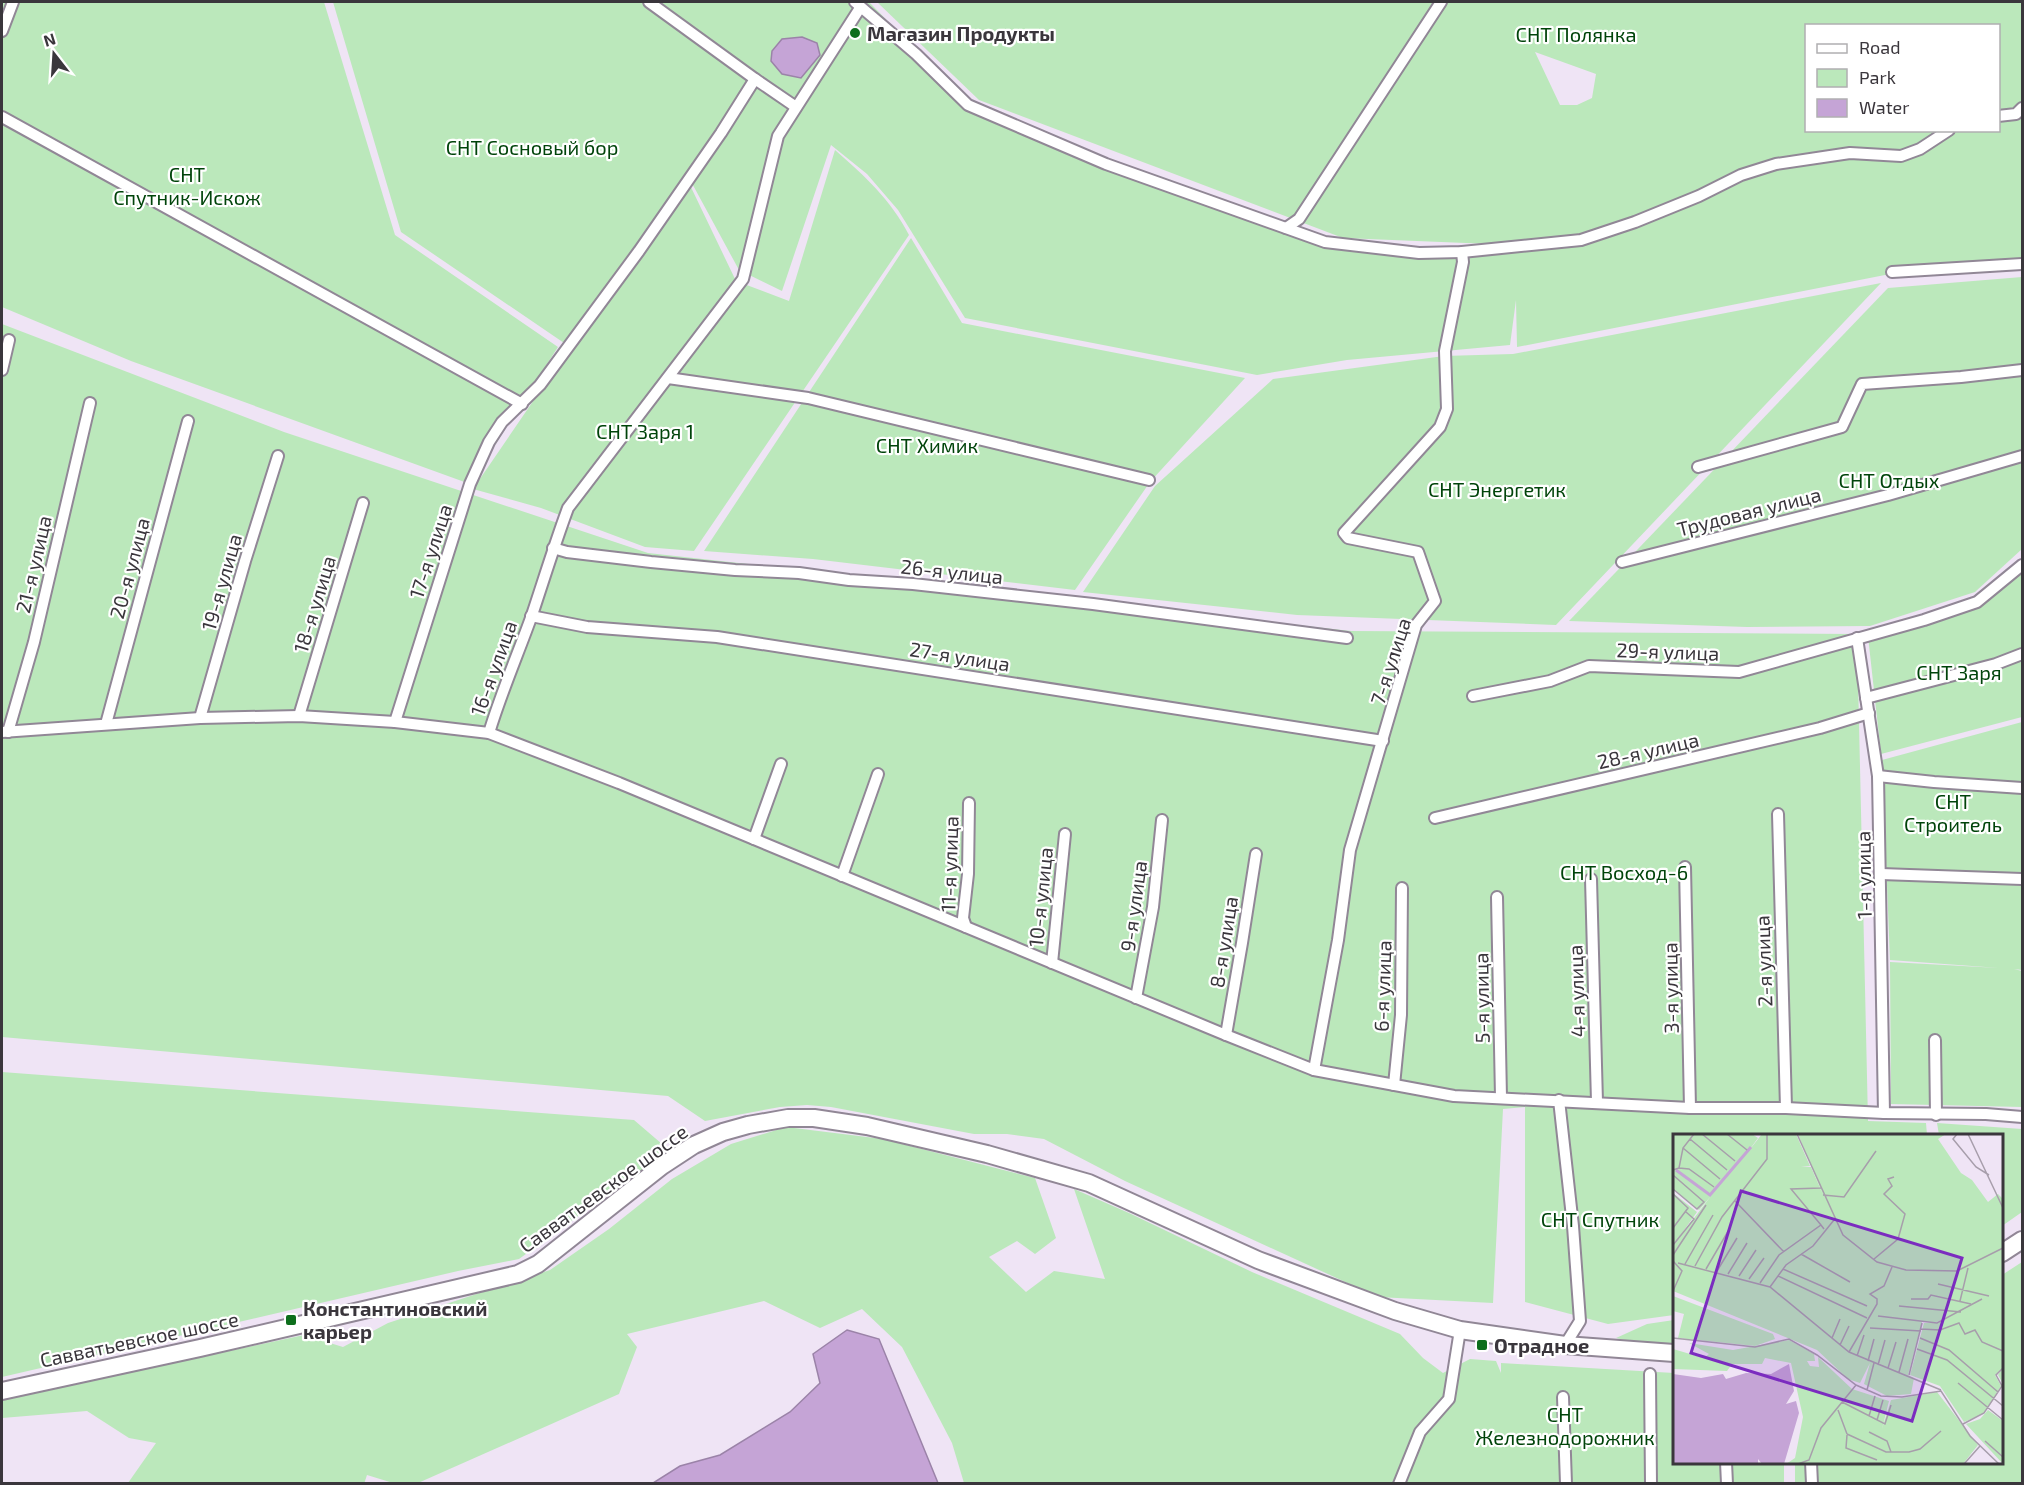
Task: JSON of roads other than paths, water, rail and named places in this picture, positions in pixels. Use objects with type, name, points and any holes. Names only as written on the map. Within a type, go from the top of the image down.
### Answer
[{"type":"main road","name":"Савватьевское шоссе","points":[[2,1391],[200,1348],[518,1274],[538,1264],[678,1154],[711,1137],[761,1122],[801,1118],[827,1119],[853,1124],[987,1154],[1089,1183],[1269,1264],[1374,1304],[1460,1330],[1565,1345],[1673,1353]]},
{"type":"main road","points":[[2003,1252],[2022,1240]]},
{"type":"street","points":[[2,31],[13,2]]},
{"type":"street","points":[[649,2],[796,107]]},
{"type":"street","points":[[1286,228],[1299,219],[1441,2]]},
{"type":"street","points":[[857,5],[916,54],[968,105],[1106,164],[1324,243],[1419,253],[1462,252],[1581,240],[1635,222],[1741,176],[1776,164],[1850,153],[1901,156],[1920,149],[1946,132]]},
{"type":"street","name":"16-я улица","points":[[489,733],[497,704],[531,616],[568,508],[743,279],[778,136],[857,5]]},
{"type":"street","name":"17-я улица","points":[[395,722],[470,484],[489,442],[502,422],[540,385],[639,251],[721,133],[754,79]]},
{"type":"street","points":[[2000,116],[2016,114],[2022,108]]},
{"type":"street","points":[[2,117],[522,404]]},
{"type":"street","name":"7-я улица","points":[[1314,1070],[1338,940],[1350,850],[1416,625],[1435,601],[1418,552],[1348,538],[1344,533],[1440,427],[1447,409],[1445,351],[1463,262],[1462,252]]},
{"type":"street","points":[[1892,272],[2022,264]]},
{"type":"street","points":[[2,370],[9,340]]},
{"type":"street","points":[[1698,466],[1842,427],[1862,384],[2022,370]]},
{"type":"street","points":[[668,378],[808,398],[1149,480]]},
{"type":"street","name":"21-я улица","points":[[5,732],[34,642],[90,403]]},
{"type":"street","name":"20-я улица","points":[[106,724],[188,421]]},
{"type":"street","name":"19-я улица","points":[[200,718],[278,456]]},
{"type":"street","name":"Трудовая улица","points":[[1622,562],[1888,495],[2022,456]]},
{"type":"street","name":"18-я улица","points":[[299,716],[363,503]]},
{"type":"street","name":"26-я улица","points":[[553,548],[567,552],[651,562],[799,573],[1093,604],[1347,638]]},
{"type":"street","name":"29-я улица","points":[[1473,696],[1550,681],[1589,666],[1739,672],[1924,620],[1977,602],[2022,565]]},
{"type":"street","name":"27-я улица","points":[[531,616],[587,627],[717,637],[1383,741]]},
{"type":"street","name":"1-я улица","points":[[1858,638],[1878,776],[1884,1113]]},
{"type":"street","points":[[1866,698],[1996,664],[2022,654]]},
{"type":"street","name":"28-я улица","points":[[1435,818],[1797,734],[1869,713]]},
{"type":"street","points":[[5,732],[200,718],[299,716],[395,722],[489,733],[619,783],[1314,1070],[1454,1096],[1690,1108],[1786,1107],[1884,1113],[1986,1114],[2022,1117]]},
{"type":"street","points":[[753,839],[781,764]]},
{"type":"street","points":[[842,876],[878,774]]},
{"type":"street","points":[[1878,776],[2022,788]]},
{"type":"street","name":"11-я улица","points":[[966,927],[963,918],[968,874],[969,803]]},
{"type":"street","name":"2-я улица","points":[[1778,814],[1786,1107]]},
{"type":"street","name":"9-я улица","points":[[1136,998],[1153,907],[1162,820]]},
{"type":"street","name":"10-я улица","points":[[1052,963],[1065,834]]},
{"type":"street","name":"8-я улица","points":[[1226,1035],[1256,854]]},
{"type":"street","name":"3-я улица","points":[[1685,867],[1690,1108]]},
{"type":"street","points":[[1881,874],[2022,879]]},
{"type":"street","name":"4-я улица","points":[[1591,879],[1597,1102]]},
{"type":"street","name":"6-я улица","points":[[1394,1085],[1401,1016],[1402,888]]},
{"type":"street","name":"5-я улица","points":[[1497,897],[1501,1097]]},
{"type":"street","points":[[1935,1040],[1936,1115]]},
{"type":"street","points":[[1559,1100],[1574,1237],[1580,1321],[1565,1345]]},
{"type":"street","points":[[1399,1484],[1420,1432],[1449,1399],[1460,1330]]},
{"type":"street","points":[[1650,1374],[1651,1484]]},
{"type":"street","points":[[1563,1397],[1566,1484]]},
{"type":"street","points":[[1726,1464],[1727,1484]]},
{"type":"street","points":[[1811,1464],[1812,1484]]},
{"type":"water","points":[[802,37],[817,43],[820,55],[801,78],[782,74],[771,61],[772,51],[782,39]]},
{"type":"water","points":[[847,1330],[879,1339],[938,1483],[653,1483],[680,1466],[720,1455],[790,1412],[820,1383],[813,1354]]},
{"type":"place","name":"Магазин Продукты","points":[[855,33]]},
{"type":"place","name":"Константиновский карьер","points":[[291,1320]]},
{"type":"place","name":"Отрадное","points":[[1482,1345]]},
{"type":"park label","name":"СНТ Полянка","points":[[1576,34]]},
{"type":"park label","name":"СНТ Сосновый бор","points":[[532,147]]},
{"type":"park label","name":"СНТ Спутник-Искож","points":[[187,186]]},
{"type":"park label","name":"СНТ Заря 1","points":[[645,431]]},
{"type":"park label","name":"СНТ Химик","points":[[927,445]]},
{"type":"park label","name":"СНТ Отдых","points":[[1889,480]]},
{"type":"park label","name":"СНТ Энергетик","points":[[1497,489]]},
{"type":"park label","name":"СНТ Заря","points":[[1959,672]]},
{"type":"park label","name":"СНТ Строитель","points":[[1953,812]]},
{"type":"park label","name":"СНТ Восход-6","points":[[1624,872]]},
{"type":"park label","name":"СНТ Спутник","points":[[1600,1219]]},
{"type":"park label","name":"СНТ Железнодорожник","points":[[1565,1426]]}]
